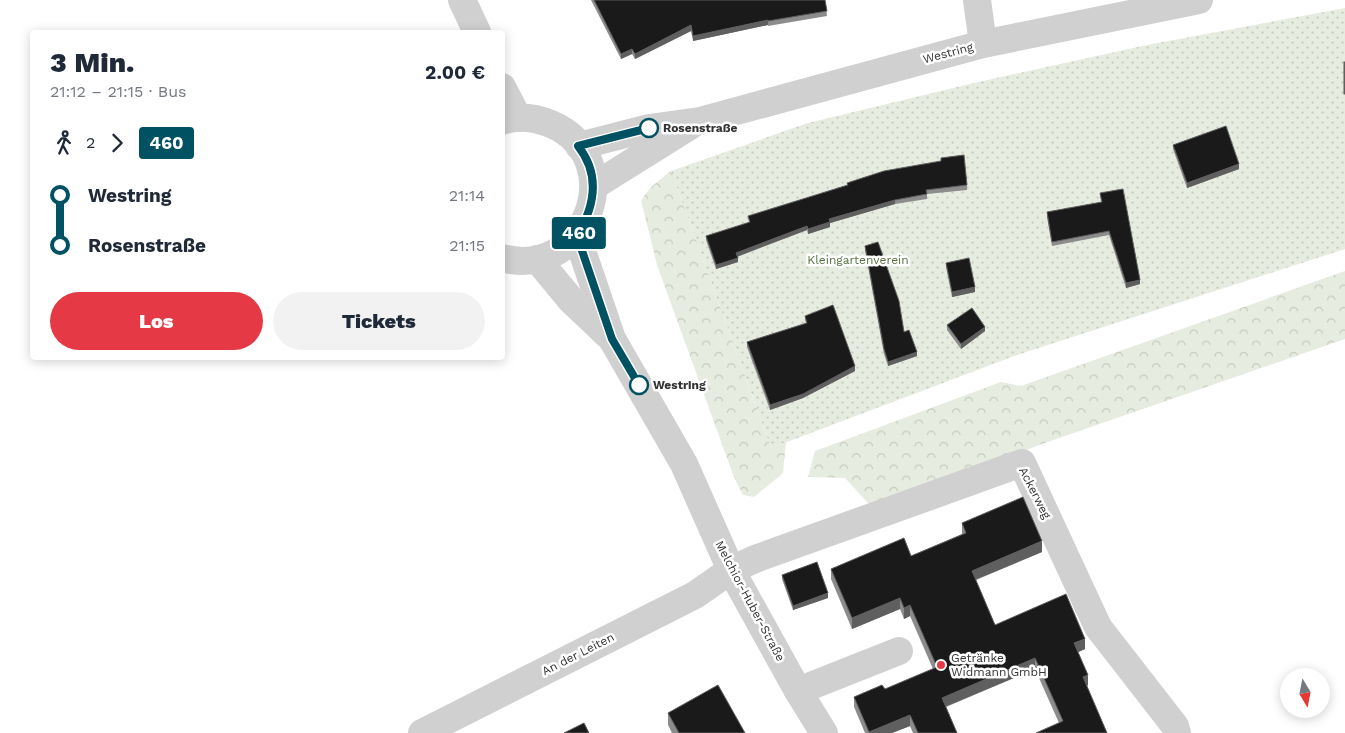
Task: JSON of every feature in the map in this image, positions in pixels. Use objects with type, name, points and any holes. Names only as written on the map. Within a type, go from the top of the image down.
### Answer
[{"type":"street","points":[[977,0],[983,44]]},
{"type":"street","name":"Westring","points":[[578,146],[649,128],[700,121],[983,44],[1146,5],[1199,0]]},
{"type":"street","points":[[505,100],[510,120],[525,117],[543,121],[559,128],[573,139],[584,153],[591,169],[594,186],[592,204],[586,221],[577,236],[562,248],[546,257],[537,259],[505,259]]},
{"type":"street","name":"Westring","points":[[594,186],[700,121]]},
{"type":"street","points":[[577,236],[612,339]]},
{"type":"street","points":[[537,259],[571,300],[612,339]]},
{"type":"street","name":"Melchior-Huber-Straße","points":[[612,339],[684,464],[731,570],[798,691],[824,733]]},
{"type":"street","name":"Ackerweg","points":[[731,570],[755,559],[1022,463],[1098,627],[1175,726],[1178,733]]},
{"type":"street","name":"An der Leiten","points":[[422,733],[695,595],[731,570]]},
{"type":"street","points":[[798,691],[899,650]]},
{"type":"green space","name":"Kleingartenverein","points":[[1345,8],[1345,249],[1017,355],[771,448],[671,171],[808,123],[974,83],[1147,45]]},
{"type":"green space","points":[[671,171],[771,448],[786,442],[783,473],[754,497],[743,495],[734,477],[657,265],[641,200],[651,187]]},
{"type":"green space","points":[[1345,271],[1345,339],[1039,445],[1004,459],[869,504],[845,478],[808,477],[815,451],[1001,382],[1021,386]]},
{"type":"building","points":[[594,0],[825,0],[827,11],[768,20],[693,36],[691,25],[635,54],[632,49],[621,54]]},
{"type":"building","points":[[1345,62],[1345,94],[1344,94]]},
{"type":"building","points":[[1226,126],[1239,164],[1187,183],[1173,145]]},
{"type":"building","points":[[964,155],[967,185],[926,190],[927,194],[895,200],[829,219],[830,222],[808,229],[807,226],[736,253],[738,258],[716,265],[706,236],[750,222],[748,216],[848,185],[847,183],[884,171],[941,161],[941,158]]},
{"type":"building","points":[[1123,189],[1140,280],[1126,283],[1109,231],[1052,242],[1047,212],[1102,202],[1100,193]]},
{"type":"building","points":[[878,242],[899,301],[904,332],[909,330],[917,352],[888,362],[865,246]]},
{"type":"building","points":[[969,258],[975,287],[952,292],[946,263]]},
{"type":"building","points":[[833,305],[855,366],[803,394],[770,405],[747,342],[807,323],[805,316]]},
{"type":"building","points":[[972,308],[985,327],[961,344],[947,325]]},
{"type":"building","points":[[1023,497],[1042,541],[972,571],[995,625],[1066,594],[1085,639],[1074,643],[1088,675],[1083,677],[1107,733],[1036,733],[1063,721],[1035,658],[942,698],[957,733],[918,733],[910,715],[869,732],[854,697],[882,685],[885,689],[937,667],[910,605],[904,608],[900,598],[852,618],[831,569],[904,538],[911,556],[966,533],[962,523]]},
{"type":"building","points":[[817,562],[828,593],[793,606],[782,575]]},
{"type":"building","points":[[718,685],[745,733],[679,733],[668,713]]},
{"type":"building","points":[[584,723],[589,733],[564,733]]},
{"type":"bus line","name":"460","points":[[639,385],[612,339],[577,236],[586,221],[592,204],[594,186],[591,169],[584,153],[578,146],[649,128]]},
{"type":"place","name":"Rosenstraße","points":[[649,128]]},
{"type":"place","name":"Westring","points":[[639,385]]},
{"type":"place","name":"Getränke Widmann GmbH","points":[[941,665]]}]
